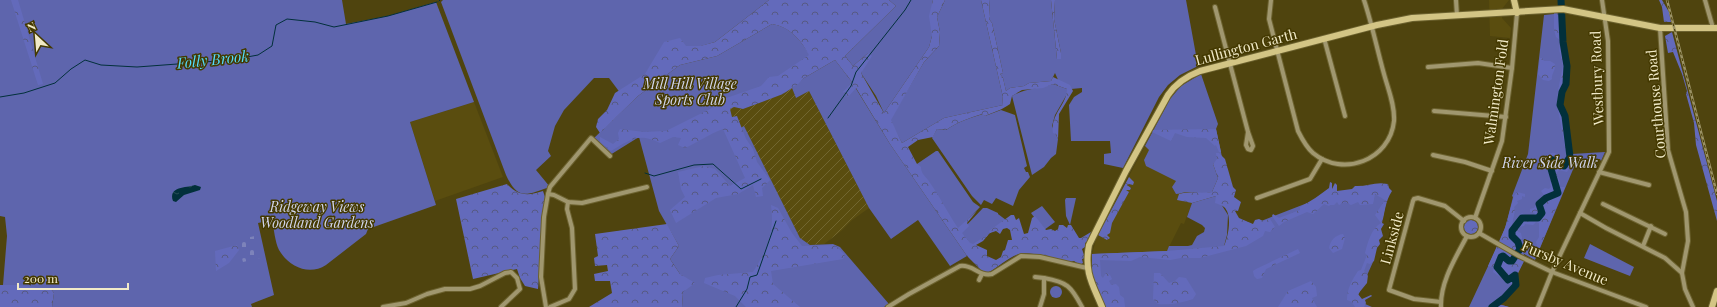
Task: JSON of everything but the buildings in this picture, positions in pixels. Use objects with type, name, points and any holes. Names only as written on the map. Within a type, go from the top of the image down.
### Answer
[{"type":"street","points":[[1270,0],[1269,20],[1298,131],[1309,150],[1322,159],[1339,165],[1364,161],[1381,150],[1390,135],[1394,122],[1393,109],[1364,0]]},
{"type":"street","points":[[1456,0],[1457,16]]},
{"type":"street","points":[[1514,0],[1517,13]]},
{"type":"street","name":"Westbury Road","points":[[1599,172],[1609,152],[1610,86],[1608,41],[1602,0]]},
{"type":"street","points":[[1705,0],[1715,28]]},
{"type":"street","points":[[1215,7],[1248,132]]},
{"type":"street","name":"Lullington Garth","points":[[1087,268],[1087,257],[1092,240],[1112,198],[1171,90],[1190,75],[1324,38],[1371,26],[1412,18],[1517,13],[1562,9],[1660,28],[1715,28]]},
{"type":"street","name":"Walmington Fold","points":[[1475,218],[1500,150],[1506,117],[1517,13]]},
{"type":"street","name":"Courthouse Road","points":[[1660,28],[1668,150],[1686,212],[1688,241],[1682,273]]},
{"type":"street","points":[[1324,38],[1345,116]]},
{"type":"street","points":[[1428,67],[1478,63],[1512,68]]},
{"type":"street","points":[[1434,110],[1506,117]]},
{"type":"street","points":[[546,307],[541,277],[544,217],[550,187],[591,138],[610,156]]},
{"type":"street","points":[[1433,155],[1465,162],[1492,172]]},
{"type":"street","points":[[1257,198],[1310,179],[1322,159]]},
{"type":"street","points":[[1538,307],[1552,272],[1599,172],[1649,185]]},
{"type":"street","points":[[548,194],[554,195],[568,202],[582,203],[647,187]]},
{"type":"street","name":"Linkside","points":[[1440,302],[1414,299],[1388,291],[1414,199],[1440,204],[1464,221]]},
{"type":"street","points":[[550,307],[569,299],[576,289],[572,228],[567,209],[568,202]]},
{"type":"street","points":[[1603,204],[1665,234]]},
{"type":"street","points":[[1580,213],[1665,258],[1682,273],[1685,289],[1693,307]]},
{"type":"street","points":[[1469,218],[1475,218],[1480,225],[1479,233],[1472,237],[1467,236],[1462,229],[1464,221],[1469,218]]},
{"type":"street","points":[[1643,246],[1651,226]]},
{"type":"street","name":"Fursby Avenue","points":[[1479,233],[1517,255],[1552,272],[1646,307]]},
{"type":"street","points":[[1441,307],[1440,302],[1445,282],[1467,236]]},
{"type":"street","points":[[888,307],[960,266],[967,265],[982,274],[992,274],[1021,256],[1040,257],[1087,268],[1102,307]]},
{"type":"street","points":[[383,307],[406,303],[427,294],[445,289],[470,289],[480,286],[505,273],[511,272],[517,278],[520,289],[501,307]]},
{"type":"street","points":[[979,280],[982,274]]},
{"type":"street","points":[[1035,277],[1057,281],[1070,287],[1082,307]]},
{"type":"street","points":[[1040,307],[1044,294],[1044,278]]},
{"type":"street","points":[[1712,307],[1717,291]]},
{"type":"shaded area","points":[[1489,0],[1509,0],[1502,9],[1502,18],[1511,28],[1510,38],[1490,36]]},
{"type":"shaded area","points":[[792,88],[796,98],[809,91],[869,208],[852,220],[824,244],[810,245],[800,238],[744,127],[741,128],[737,116],[732,117],[730,109],[734,107],[743,109],[783,94]]},
{"type":"shaded area","points":[[474,102],[503,177],[435,201],[410,122]]},
{"type":"shaded area","points":[[1145,146],[1217,164],[1192,203],[1184,224],[1181,223],[1167,251],[1092,254],[1097,236]]},
{"type":"green space","name":"Ridgeway Views Woodland Gardens","points":[[0,0],[342,0],[346,24],[388,16],[436,2],[474,102],[410,122],[436,205],[368,229],[366,234],[326,265],[313,270],[300,268],[288,261],[283,256],[276,243],[272,220],[258,223],[274,295],[251,304],[252,307],[52,307],[54,293],[51,289],[3,285],[7,236],[5,217],[0,216]]},
{"type":"green space","points":[[11,0],[18,0],[43,84],[38,85]]},
{"type":"green space","points":[[443,0],[769,0],[715,42],[701,46],[686,46],[624,98],[609,78],[594,78],[564,110],[555,126],[548,151],[551,156],[536,170],[550,187],[529,194],[524,194],[515,189],[506,175],[441,2]]},
{"type":"green space","points":[[769,0],[889,0],[896,6],[845,56],[853,66],[868,53],[872,56],[861,73],[884,113],[929,47],[932,36],[929,16],[933,0],[945,0],[937,17],[940,32],[939,46],[924,62],[891,120],[902,143],[944,118],[1003,105],[1002,93],[981,0],[989,0],[989,19],[992,23],[1003,73],[1000,74],[1003,78],[1006,91],[1010,88],[1024,86],[1029,83],[1051,81],[1053,77],[1070,85],[1073,91],[1059,114],[1058,139],[1056,134],[1053,133],[1054,120],[1064,100],[1067,89],[1053,84],[1043,88],[1022,90],[1012,96],[1010,104],[1001,109],[985,116],[982,114],[968,119],[946,130],[937,129],[933,137],[918,140],[908,147],[917,164],[921,167],[923,174],[958,228],[977,211],[967,223],[969,226],[962,233],[970,243],[973,244],[989,234],[983,241],[976,245],[987,250],[987,256],[996,260],[1001,257],[1008,240],[1012,240],[1010,230],[1007,228],[1003,229],[1000,234],[996,231],[990,233],[989,231],[1011,215],[1014,215],[1016,220],[1019,218],[1024,234],[1028,233],[1032,218],[1035,216],[1046,230],[1051,229],[1055,231],[1058,229],[1059,225],[1063,225],[1067,228],[1068,225],[1071,225],[1079,238],[1091,232],[1087,242],[1085,243],[1085,247],[1082,249],[1085,258],[1082,259],[1083,263],[1080,265],[1074,261],[1068,262],[1024,253],[1010,258],[987,273],[981,270],[967,256],[890,144],[856,88],[848,97],[843,92],[852,82],[835,60],[804,78],[783,94],[743,109],[734,107],[730,109],[732,117],[737,116],[746,139],[753,149],[757,162],[770,180],[762,188],[763,196],[756,197],[753,185],[738,194],[716,198],[676,223],[670,210],[685,197],[681,189],[678,172],[704,166],[715,169],[730,186],[745,178],[723,129],[685,148],[678,145],[681,138],[673,137],[660,143],[646,138],[640,138],[629,141],[611,151],[600,142],[600,137],[613,144],[619,139],[618,133],[620,129],[644,132],[666,131],[714,107],[712,103],[761,86],[769,77],[778,76],[809,55],[799,39],[790,31],[772,24],[717,56],[680,65],[638,96],[600,133],[596,127],[598,119],[607,110],[615,93],[645,74],[664,42],[680,38],[686,46],[700,46],[715,42]]},
{"type":"green space","points":[[889,0],[933,0],[932,36],[929,47],[884,113],[876,96],[861,73],[868,53],[853,66],[845,56],[896,6]]},
{"type":"green space","points":[[945,0],[981,0],[1002,93],[1003,105],[944,118],[902,143],[890,120],[924,62],[939,46],[940,32],[937,17]]},
{"type":"green space","points":[[989,0],[1051,0],[1057,59],[1061,53],[1054,19],[1055,0],[1186,0],[1198,66],[1180,75],[1168,85],[1159,97],[1123,168],[1104,164],[1104,154],[1111,153],[1110,141],[1071,141],[1069,105],[1074,97],[1082,92],[1082,88],[1071,89],[1059,82],[1055,73],[1051,81],[1029,83],[1024,86],[1010,88],[1006,91],[1003,78],[1000,74],[1003,73],[992,23],[989,19]]},
{"type":"green space","points":[[1051,0],[1055,0],[1054,19],[1061,59],[1057,59]]},
{"type":"green space","points":[[1659,0],[1662,0],[1669,12],[1671,22],[1664,22],[1662,7]]},
{"type":"green space","points":[[1554,13],[1564,13],[1564,44],[1569,65],[1568,85],[1564,90],[1562,105],[1566,117],[1572,154],[1574,154],[1575,157],[1567,172],[1559,170],[1556,173],[1560,182],[1560,187],[1565,187],[1536,257],[1532,254],[1527,254],[1526,248],[1528,246],[1533,252],[1536,250],[1534,248],[1537,245],[1536,242],[1539,237],[1539,223],[1536,222],[1533,225],[1525,224],[1524,226],[1519,227],[1518,232],[1521,233],[1523,243],[1521,244],[1520,252],[1523,252],[1525,258],[1520,259],[1524,261],[1517,275],[1517,286],[1498,304],[1509,307],[1490,307],[1503,298],[1510,289],[1511,284],[1493,272],[1494,268],[1488,266],[1505,228],[1514,196],[1517,192],[1525,194],[1525,197],[1522,196],[1522,199],[1517,201],[1518,203],[1514,207],[1515,210],[1511,230],[1522,213],[1533,216],[1535,213],[1530,212],[1530,209],[1534,208],[1544,195],[1541,191],[1545,188],[1549,189],[1551,187],[1550,183],[1553,179],[1548,172],[1546,156],[1554,153],[1564,160],[1567,158],[1557,104],[1563,66],[1559,49],[1561,41],[1556,37],[1554,30]]},
{"type":"green space","name":"River Side Walk","points":[[1564,13],[1564,44],[1569,65],[1568,85],[1564,90],[1562,105],[1566,117],[1572,154],[1605,152],[1601,161],[1600,159],[1577,160],[1535,260],[1500,241],[1506,225],[1512,196],[1528,154],[1544,15]]},
{"type":"green space","name":"Mill Hill Village Sports Club","points":[[772,24],[790,31],[799,39],[810,55],[786,74],[723,107],[735,131],[744,126],[800,238],[810,245],[833,244],[840,247],[889,304],[884,307],[682,307],[683,292],[680,274],[670,259],[679,246],[659,211],[639,137],[610,155],[593,139],[638,96],[680,65],[717,56]]},
{"type":"green space","points":[[1672,32],[1717,201],[1717,221],[1696,145],[1694,123],[1686,94],[1687,91],[1673,52],[1668,53],[1665,36]]},
{"type":"green space","points":[[1540,58],[1544,61],[1550,61],[1555,64],[1552,79],[1549,81],[1543,80],[1538,74]]},
{"type":"green space","points":[[835,60],[852,82],[844,92],[855,87],[890,144],[967,256],[950,266],[918,220],[891,239],[869,208],[809,91],[796,98],[792,88],[804,78]]},
{"type":"green space","points":[[1201,74],[1218,124],[1216,129],[1222,157],[1213,164],[1218,178],[1212,192],[1188,192],[1176,194],[1172,187],[1176,181],[1146,166],[1144,160],[1149,150],[1145,146],[1170,99],[1181,86]]},
{"type":"green space","points":[[1053,84],[1067,89],[1067,94],[1055,115],[1052,126],[1058,139],[1056,154],[1044,167],[1032,175],[1012,96],[1022,91]]},
{"type":"green space","points":[[1001,110],[1015,115],[1027,166],[1024,168],[1030,177],[1019,190],[1013,206],[996,198],[992,204],[984,200],[981,205],[972,196],[932,138],[937,129],[946,130],[968,119],[983,114],[985,116]]},
{"type":"green space","points":[[1216,129],[1221,152],[1219,152],[1216,145],[1215,146],[1206,138],[1187,137],[1175,133],[1171,141],[1152,132],[1153,130]]},
{"type":"green space","points":[[938,151],[973,202],[980,207],[958,230],[914,166]]},
{"type":"green space","points":[[1216,153],[1219,153],[1225,159],[1233,187],[1236,190],[1234,197],[1241,202],[1238,211],[1235,211],[1239,218],[1253,224],[1255,220],[1259,219],[1263,221],[1270,219],[1275,227],[1270,232],[1265,231],[1263,236],[1246,246],[1200,258],[1181,258],[1170,260],[1140,257],[1131,261],[1100,260],[1101,276],[1103,278],[1106,273],[1110,275],[1112,279],[1109,281],[1111,285],[1116,284],[1119,287],[1120,295],[1124,298],[1125,307],[1105,307],[1092,276],[1092,254],[1167,251],[1224,246],[1228,232],[1229,220],[1227,211],[1224,207],[1215,203],[1216,196],[1192,203],[1177,200],[1179,194],[1212,192],[1218,178],[1213,164],[1217,159]]},
{"type":"green space","points":[[1129,177],[1134,182],[1133,185],[1127,185],[1131,188],[1130,190],[1126,190],[1129,192],[1112,223],[1110,233],[1107,235],[1110,238],[1107,240],[1098,235]]},
{"type":"green space","points":[[1330,182],[1332,183],[1332,189],[1335,183],[1337,185],[1337,191],[1352,189],[1355,186],[1384,183],[1388,184],[1392,191],[1382,223],[1384,224],[1381,229],[1383,236],[1379,240],[1380,244],[1377,248],[1374,261],[1370,264],[1367,263],[1364,271],[1368,275],[1367,283],[1358,294],[1362,299],[1371,295],[1372,296],[1365,300],[1366,303],[1364,307],[1355,307],[1352,302],[1347,300],[1348,292],[1350,285],[1358,271],[1361,270],[1367,255],[1365,253],[1370,236],[1381,223],[1375,215],[1385,200],[1375,194],[1373,204],[1360,205],[1358,202],[1351,205],[1345,202],[1339,205],[1337,202],[1334,205],[1329,206],[1324,204],[1313,214],[1307,212],[1284,222],[1279,226],[1272,216],[1273,214],[1279,218],[1300,210],[1300,207],[1329,188]]},
{"type":"green space","points":[[507,184],[515,191],[524,194],[533,194],[543,191],[545,197],[538,289],[525,286],[517,269],[473,279],[456,199]]},
{"type":"green space","points":[[1388,194],[1373,262],[1356,300],[1372,307],[1105,307],[1092,276],[1092,254],[1167,251],[1169,246],[1192,245],[1197,236],[1204,232],[1205,228],[1187,217],[1192,203],[1216,196],[1228,215],[1227,235],[1224,246],[1251,225],[1328,195]]},
{"type":"green space","points":[[1066,198],[1076,198],[1070,225],[1066,216]]},
{"type":"green space","points":[[771,205],[778,208],[792,233],[802,246],[835,245],[845,255],[843,259],[771,271],[773,284],[800,307],[746,307],[735,296],[704,283],[705,278],[718,275],[753,272],[769,240],[772,223]]},
{"type":"green space","points":[[1042,206],[1055,222],[1044,230],[1031,213]]},
{"type":"green space","points":[[983,208],[987,208],[998,213],[1006,220],[978,243],[970,246],[960,232]]},
{"type":"green space","points":[[1468,220],[1474,220],[1478,224],[1478,230],[1474,234],[1468,234],[1464,230],[1464,224]]},
{"type":"green space","points":[[667,224],[679,246],[670,259],[680,274],[695,283],[683,292],[682,307],[589,307],[612,293],[610,281],[595,281],[594,274],[608,271],[607,265],[595,266],[594,258],[598,256],[595,234]]},
{"type":"green space","points":[[1343,234],[1345,238],[1342,249],[1333,253],[1329,248],[1330,243],[1335,237]]},
{"type":"green space","points":[[255,236],[260,258],[243,262],[236,240]]},
{"type":"green space","points":[[1590,244],[1634,267],[1630,276],[1584,258]]},
{"type":"green space","points":[[237,245],[239,250],[229,263],[216,271],[215,251]]},
{"type":"green space","points":[[1497,247],[1517,259],[1524,261],[1517,275],[1517,286],[1498,304],[1509,307],[1469,307]]},
{"type":"green space","points":[[1298,249],[1300,253],[1266,269],[1262,278],[1257,279],[1254,276],[1253,271],[1256,269]]},
{"type":"green space","points":[[1154,273],[1160,273],[1169,283],[1175,281],[1179,277],[1186,278],[1196,294],[1193,299],[1184,302],[1158,304],[1153,299]]},
{"type":"green space","points":[[1311,281],[1316,287],[1317,296],[1312,298],[1317,307],[1278,307],[1288,291]]},
{"type":"green space","points":[[0,285],[17,285],[51,289],[54,293],[52,307],[0,307]]},
{"type":"green space","points":[[1054,286],[1058,286],[1062,292],[1058,298],[1054,298],[1050,294],[1050,290]]},
{"type":"water","points":[[195,185],[201,187],[200,190],[184,195],[176,202],[173,201],[172,196],[175,190]]},
{"type":"waterway","points":[[828,118],[851,86],[856,72],[905,10],[911,0]]},
{"type":"waterway","points":[[1492,307],[1504,298],[1516,285],[1515,275],[1508,280],[1497,267],[1501,257],[1503,256],[1509,261],[1512,261],[1520,249],[1518,242],[1512,236],[1512,231],[1522,218],[1538,218],[1542,213],[1539,204],[1546,198],[1558,193],[1549,162],[1550,159],[1564,166],[1570,157],[1565,116],[1560,105],[1562,92],[1566,84],[1567,66],[1563,42],[1561,0]]},
{"type":"waterway","name":"Folly Brook","points":[[0,97],[24,93],[55,83],[71,69],[85,60],[101,65],[137,67],[231,60],[258,55],[272,46],[276,25],[287,19],[315,22],[334,27],[388,16],[437,2]]},
{"type":"waterway","points":[[645,173],[654,176],[694,165],[713,164],[741,189],[761,179]]},
{"type":"waterway","points":[[736,307],[747,289],[750,277],[757,275],[776,221]]},
{"type":"railway","points":[[1667,0],[1717,194]]}]
